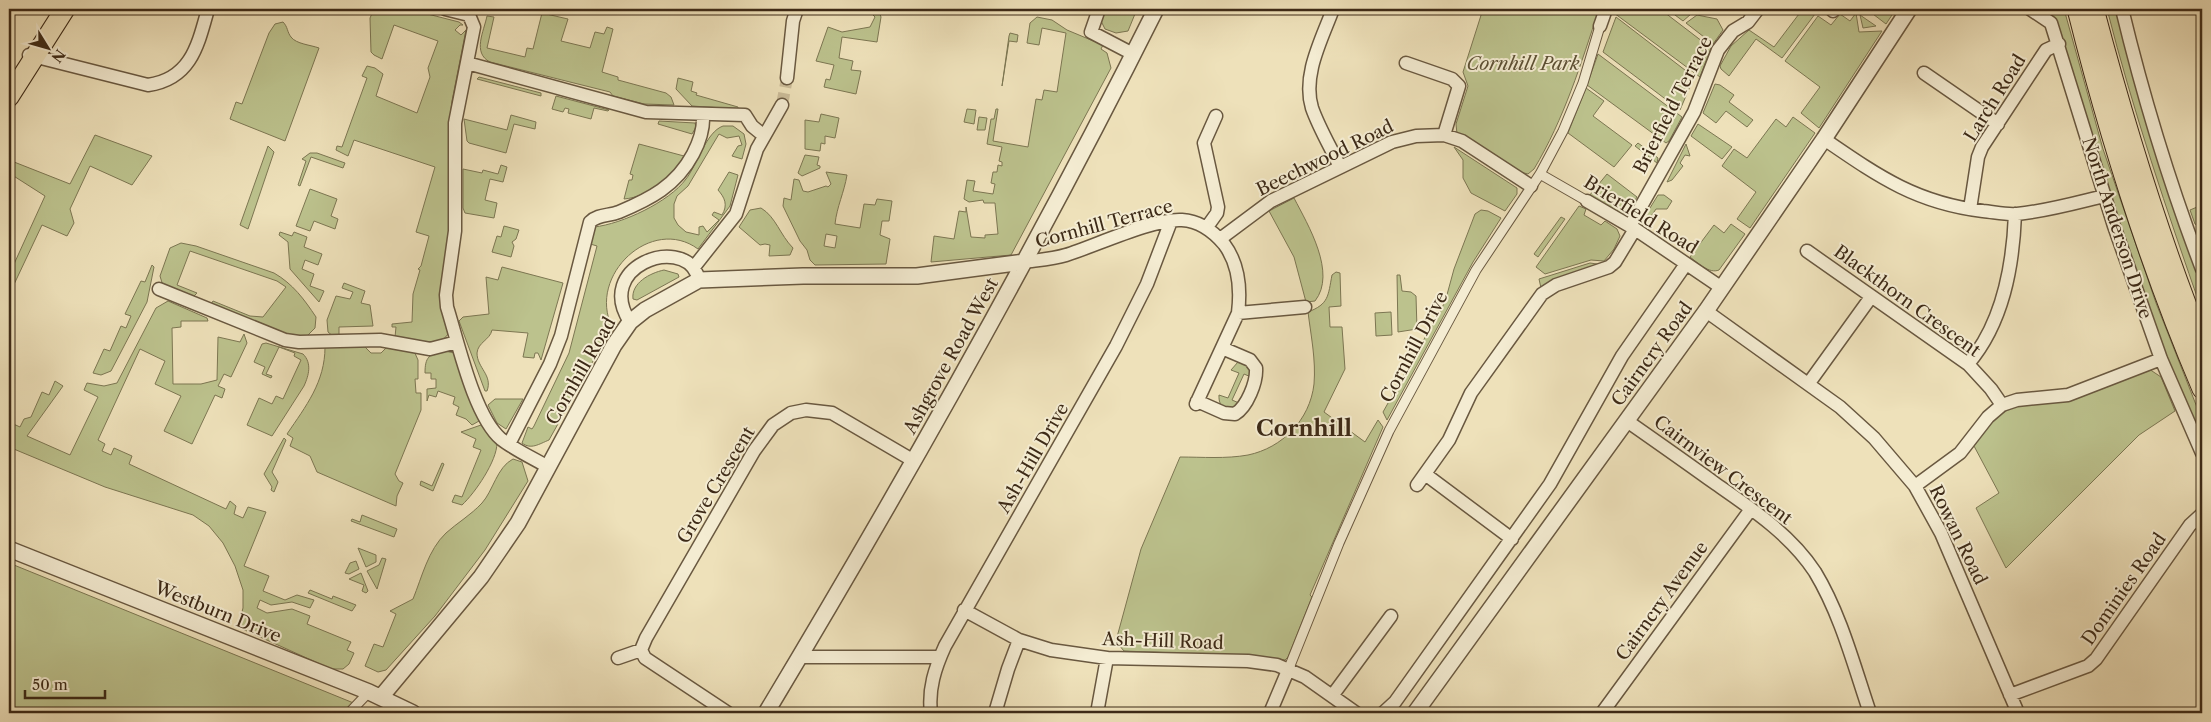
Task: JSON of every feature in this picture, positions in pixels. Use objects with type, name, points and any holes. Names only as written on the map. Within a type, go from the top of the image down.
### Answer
[{"type":"main road","points":[[9,83],[30,56],[61,9]]},
{"type":"main road","name":"North Anderson Drive","points":[[2077,9],[2101,97],[2135,206],[2173,316],[2202,389]]},
{"type":"main road","points":[[2094,9],[2129,133],[2177,277],[2202,344]]},
{"type":"main road","points":[[9,97],[30,56]]},
{"type":"street","points":[[30,56],[148,85],[160,83],[175,76],[188,62],[198,45],[208,9]]},
{"type":"street","points":[[445,9],[469,15],[474,27],[455,123],[455,232],[446,295],[447,308],[472,387],[487,420],[495,432],[509,444],[548,466]]},
{"type":"street","points":[[787,78],[793,21],[797,9]]},
{"type":"street","points":[[1099,9],[1091,32],[1133,54]]},
{"type":"street","name":"Ashgrove Road West","points":[[766,713],[914,461],[1024,262],[1156,9]]},
{"type":"street","points":[[1333,9],[1312,68],[1310,94],[1317,120],[1340,167]]},
{"type":"street","name":"Cornhill Drive","points":[[1270,713],[1339,543],[1389,431],[1476,270],[1540,174],[1567,123],[1583,83],[1606,9]]},
{"type":"street","name":"Brierfield Terrace","points":[[1512,539],[1421,479],[1454,431],[1468,397],[1542,294],[1556,285],[1609,267],[1615,262],[1694,112],[1718,50],[1733,31],[1748,22],[1758,9]]},
{"type":"street","name":"Cairncry Road","points":[[1420,712],[1722,288],[1824,140],[1909,9]]},
{"type":"street","name":"North Anderson Drive","points":[[2030,9],[2051,23],[2104,196],[2161,359],[2202,453]]},
{"type":"street","points":[[2122,9],[2132,48],[2197,241],[2202,269]]},
{"type":"street","name":"Larch Road","points":[[1970,209],[1978,157],[1982,148],[2046,50],[2059,44]]},
{"type":"street","points":[[467,63],[646,112],[745,115],[752,126],[767,131]]},
{"type":"street","points":[[1406,63],[1452,79],[1460,86],[1444,135]]},
{"type":"street","points":[[1924,73],[1998,124]]},
{"type":"street","points":[[630,322],[622,307],[621,291],[630,273],[638,265],[658,256],[678,258],[696,274],[736,214],[767,131],[782,105]]},
{"type":"street","points":[[509,444],[550,364],[561,336],[590,222],[594,218],[615,214],[648,200],[672,182],[687,166],[696,147],[703,130],[703,114]]},
{"type":"street","points":[[1207,227],[1217,213],[1218,207],[1204,143],[1216,116]]},
{"type":"street","name":"Beechwood Road","points":[[1220,239],[1271,201],[1404,138],[1444,135],[1462,141],[1532,186]]},
{"type":"street","points":[[1824,140],[1898,187],[1922,198],[1970,209],[2015,214],[2058,208],[2104,196]]},
{"type":"street","name":"Brierfield Road","points":[[1540,174],[1632,227],[1722,288]]},
{"type":"street","points":[[1968,364],[1979,351],[1995,319],[2007,283],[2014,249],[2015,214]]},
{"type":"street","name":"Cornhill Terrace","points":[[1024,262],[1064,256],[1171,221],[1190,221],[1207,227],[1220,239],[1231,256],[1236,270],[1240,298],[1238,313],[1196,403],[1224,413],[1235,414],[1243,407],[1250,393],[1256,379],[1256,368],[1250,360],[1222,348]]},
{"type":"street","name":"Ash-Hill Drive","points":[[931,713],[932,682],[940,657],[964,610],[1069,432],[1116,346],[1147,284],[1171,221]]},
{"type":"street","name":"Blackthorn Crescent","points":[[1807,251],[1968,364],[1991,389],[2002,406]]},
{"type":"street","name":"Cornhill Road","points":[[349,713],[375,695],[481,577],[518,523],[614,345],[630,322],[696,274],[917,276],[1024,262]]},
{"type":"street","name":"Cairncry Road","points":[[1383,713],[1395,702],[1562,467],[1622,356],[1686,264]]},
{"type":"street","points":[[159,289],[285,340],[299,342],[380,340],[430,349],[457,342]]},
{"type":"street","points":[[1809,383],[1871,297]]},
{"type":"street","points":[[1238,313],[1305,307]]},
{"type":"street","name":"Rowan Road","points":[[1706,311],[1840,407],[1874,438],[1914,486],[1941,533],[2018,713]]},
{"type":"street","points":[[1914,486],[1960,454],[1988,417],[2002,406],[2017,400],[2068,395],[2161,359]]},
{"type":"street","name":"Grove Crescent","points":[[641,650],[646,638],[754,451],[773,425],[791,413],[806,410],[832,413],[914,461]]},
{"type":"street","name":"Cairnview Crescent","points":[[1627,420],[1751,509],[1798,551],[1814,571],[1840,623],[1870,713]]},
{"type":"street","name":"Cairncry Avenue","points":[[1602,713],[1751,509]]},
{"type":"street","name":"Dominies Road","points":[[2010,695],[2088,666],[2096,659],[2190,525],[2202,514]]},
{"type":"street","name":"Westburn Drive","points":[[9,549],[375,695],[413,713]]},
{"type":"street","name":"Ash-Hill Road","points":[[964,610],[1019,640],[1051,650],[1107,658],[1248,661],[1289,668],[1356,713]]},
{"type":"street","points":[[1332,696],[1391,616]]},
{"type":"street","points":[[995,713],[1019,640]]},
{"type":"street","points":[[618,658],[641,650],[645,658],[728,713]]},
{"type":"street","points":[[800,658],[940,657]]},
{"type":"street","points":[[1097,713],[1104,685],[1107,658]]},
{"type":"green space","points":[[374,9],[408,9],[459,22],[463,25],[460,25],[455,30],[461,35],[466,30],[452,101],[449,127],[448,334],[437,342],[424,343],[395,337],[396,327],[392,327],[392,324],[412,322],[413,294],[420,270],[418,269],[421,266],[429,236],[416,232],[435,167],[354,140],[348,156],[336,150],[337,146],[342,147],[367,78],[362,76],[367,66],[375,68],[383,74],[376,96],[417,113],[430,77],[428,68],[438,41],[394,25],[382,59],[371,52],[370,18]]},
{"type":"green space","points":[[1104,9],[1137,9],[1128,31],[1116,33],[1105,29],[1101,21]]},
{"type":"green space","name":"Cornhill Park","points":[[1483,9],[1599,9],[1563,111],[1545,150],[1534,169],[1528,174],[1520,172],[1457,134],[1456,124],[1468,86],[1463,72]]},
{"type":"green space","points":[[1616,9],[1660,9],[1711,48],[1700,77],[1614,13]]},
{"type":"green space","points":[[1667,9],[1692,9],[1691,14],[1683,21]]},
{"type":"green space","points":[[1871,9],[1896,9],[1886,24],[1869,11]]},
{"type":"green space","points":[[2040,9],[2064,9],[2103,149],[2156,303],[2202,420],[2202,443],[2166,360],[2100,173],[2055,18]]},
{"type":"green space","points":[[2107,9],[2118,9],[2188,244],[2202,282],[2202,311],[2151,161]]},
{"type":"green space","points":[[1802,10],[1815,14],[1782,58],[1756,39],[1729,76],[1721,69],[1720,66],[1731,46],[1749,30],[1774,47]]},
{"type":"green space","points":[[879,11],[881,17],[877,42],[842,37],[839,58],[853,61],[851,70],[861,71],[856,94],[824,87],[826,79],[830,80],[834,65],[816,61],[828,27],[842,32],[870,27],[875,17],[873,15]]},
{"type":"green space","points":[[542,13],[568,19],[561,41],[590,48],[595,32],[604,34],[607,27],[613,29],[602,72],[618,77],[618,80],[666,93],[671,97],[674,105],[644,104],[613,96],[610,92],[490,62],[485,58],[480,47],[487,16],[494,17],[487,48],[525,57],[527,48],[533,49]]},
{"type":"green space","points":[[1856,13],[1859,32],[1882,31],[1819,128],[1801,113],[1820,87],[1785,61],[1818,16],[1831,25],[1840,14],[1850,21]]},
{"type":"green space","points":[[1697,15],[1717,19],[1723,30],[1713,44],[1686,23]]},
{"type":"green space","points":[[1860,15],[1876,26],[1863,28]]},
{"type":"green space","points":[[1037,17],[1052,20],[1067,30],[1103,45],[1101,49],[1107,53],[1111,68],[1011,255],[931,262],[934,236],[954,239],[959,211],[966,212],[966,207],[971,237],[985,238],[985,235],[998,234],[995,203],[984,203],[983,200],[969,202],[964,199],[967,180],[975,181],[973,191],[993,194],[995,184],[991,183],[993,172],[997,172],[998,165],[1002,166],[1002,162],[999,161],[1002,147],[987,144],[991,119],[994,119],[996,109],[998,109],[993,141],[1028,147],[1036,99],[1042,100],[1044,90],[1057,92],[1066,33],[1042,28],[1039,45],[1027,43],[1030,23]]},
{"type":"green space","points":[[1616,17],[1694,77],[1680,110],[1603,52]]},
{"type":"green space","points":[[283,22],[293,39],[319,48],[285,141],[230,119],[236,102],[242,104],[269,33],[275,24]]},
{"type":"green space","points":[[1010,33],[1018,35],[1017,42],[1009,41],[1002,86],[1009,36]]},
{"type":"green space","points":[[1598,54],[1682,117],[1669,141],[1666,143],[1587,85]]},
{"type":"green space","points":[[479,77],[541,93],[541,96],[477,79]]},
{"type":"green space","points":[[678,78],[693,82],[691,91],[697,93],[696,95],[738,107],[738,109],[692,106],[676,89]]},
{"type":"green space","points":[[1715,84],[1720,85],[1734,95],[1729,102],[1753,120],[1747,127],[1726,111],[1716,123],[1703,113]]},
{"type":"green space","points":[[1586,88],[1604,101],[1593,116],[1632,145],[1614,167],[1568,133]]},
{"type":"green space","points":[[556,96],[609,110],[594,108],[591,119],[568,113],[569,109],[565,108],[563,112],[552,109]]},
{"type":"green space","points":[[967,109],[976,110],[974,124],[964,122]]},
{"type":"green space","points":[[821,114],[839,118],[835,138],[825,136],[825,144],[821,143],[820,151],[805,149],[805,120],[819,122]]},
{"type":"green space","points":[[511,115],[536,122],[535,129],[514,124],[506,153],[467,141],[464,119],[507,130]]},
{"type":"green space","points":[[979,117],[987,118],[985,130],[977,130]]},
{"type":"green space","points":[[1793,117],[1815,133],[1750,228],[1737,219],[1756,192],[1722,166],[1734,149],[1747,158],[1776,119],[1786,127]]},
{"type":"green space","points":[[659,121],[695,123],[696,127],[692,134],[658,124]]},
{"type":"green space","points":[[1698,124],[1732,147],[1722,159],[1691,136]]},
{"type":"green space","points":[[723,126],[733,126],[744,134],[746,144],[742,159],[732,156],[738,146],[742,145],[739,136],[727,138],[719,134],[688,186],[677,196],[674,204],[674,218],[678,225],[686,232],[699,235],[699,227],[703,226],[707,232],[719,220],[712,215],[714,212],[722,215],[724,211],[725,202],[718,190],[729,172],[738,175],[730,206],[698,249],[680,240],[662,240],[644,245],[628,256],[616,271],[608,288],[607,307],[612,327],[549,440],[538,445],[525,445],[522,443],[528,427],[532,429],[534,426],[569,353],[597,246],[587,243],[594,227],[631,217],[657,204],[668,196],[686,179],[707,142],[717,129]]},
{"type":"green space","points":[[95,135],[152,156],[132,185],[90,166],[70,209],[74,223],[67,236],[42,225],[9,295],[9,275],[45,196],[9,173],[9,160],[70,184]]},
{"type":"green space","points":[[1638,143],[1658,158],[1657,163],[1635,146]]},
{"type":"green space","points":[[639,144],[684,156],[659,185],[642,194],[624,199],[629,180],[632,180],[633,175],[630,174]]},
{"type":"green space","points":[[1686,144],[1690,156],[1685,155],[1680,163],[1683,166],[1672,180],[1667,182]]},
{"type":"green space","points":[[268,146],[274,152],[248,229],[240,225]]},
{"type":"green space","points":[[1454,147],[1517,188],[1517,194],[1505,211],[1471,193],[1463,178],[1463,160]]},
{"type":"green space","points":[[310,153],[317,153],[345,163],[343,168],[311,157],[300,186],[298,185],[306,161],[302,159]]},
{"type":"green space","points":[[805,155],[819,157],[817,165],[820,168],[802,176],[798,173]]},
{"type":"green space","points":[[501,165],[507,167],[503,182],[490,179],[485,200],[497,203],[494,218],[465,213],[463,208],[463,169],[482,173],[483,170],[498,174]]},
{"type":"green space","points":[[826,172],[847,175],[835,224],[860,228],[864,204],[875,205],[877,199],[892,201],[889,221],[882,221],[880,235],[890,239],[886,264],[815,265],[810,260],[807,250],[800,241],[783,206],[784,198],[791,200],[794,179],[799,180],[803,191],[808,192],[828,187],[831,184]],"holes":[[[826,234],[837,236],[835,248],[824,246]]]},
{"type":"green space","points":[[1607,174],[1637,197],[1627,213],[1621,214],[1589,196]]},
{"type":"green space","points":[[310,189],[337,199],[331,216],[338,219],[335,229],[314,221],[310,231],[296,226]]},
{"type":"green space","points":[[1658,195],[1664,195],[1672,201],[1667,209],[1656,209],[1645,225],[1645,216]]},
{"type":"green space","points":[[1294,198],[1313,235],[1322,263],[1323,277],[1321,290],[1315,301],[1306,302],[1294,257],[1269,211]]},
{"type":"green space","points":[[2202,205],[2202,229],[2195,224],[2190,210]]},
{"type":"green space","points":[[1579,206],[1586,209],[1584,215],[1601,225],[1605,221],[1617,229],[1620,236],[1614,249],[1604,261],[1591,260],[1545,274],[1536,267]]},
{"type":"green space","points":[[761,208],[774,221],[793,248],[790,255],[769,256],[770,245],[760,245],[739,227],[750,210]]},
{"type":"green space","points":[[1481,210],[1488,211],[1501,218],[1473,262],[1387,420],[1383,412],[1445,302],[1454,269],[1475,214]]},
{"type":"green space","points":[[1561,217],[1565,219],[1538,257],[1534,254]]},
{"type":"green space","points":[[1731,224],[1745,234],[1719,270],[1708,269],[1690,257],[1714,225],[1724,233]]},
{"type":"green space","points":[[504,226],[519,230],[516,239],[512,242],[514,246],[511,257],[492,252],[497,236],[501,237]]},
{"type":"green space","points":[[280,232],[292,236],[294,232],[307,237],[304,247],[322,254],[318,265],[305,260],[302,269],[314,274],[310,286],[324,291],[319,302],[290,269],[288,242],[279,235]]},
{"type":"green space","points":[[181,243],[196,246],[281,277],[298,292],[316,317],[315,328],[307,336],[288,335],[211,304],[213,301],[250,316],[263,317],[286,287],[277,281],[190,251],[177,285],[197,293],[192,298],[163,286],[160,276],[170,248]]},
{"type":"green space","points":[[1590,263],[1604,265],[1541,288],[1539,279]]},
{"type":"green space","points":[[152,265],[154,267],[147,302],[111,371],[101,375],[93,373],[104,349],[110,351],[121,326],[126,328],[131,316],[125,314],[141,281],[145,282]]},
{"type":"green space","points":[[502,267],[563,283],[541,360],[538,353],[535,353],[534,358],[523,357],[528,333],[492,330],[479,346],[477,353],[479,363],[488,380],[487,391],[485,391],[459,321],[463,317],[489,314],[486,277],[498,280]]},
{"type":"green space","points":[[664,270],[678,274],[679,277],[637,300],[633,299],[635,288],[642,280]]},
{"type":"green space","points":[[1336,272],[1340,273],[1341,306],[1329,307],[1330,327],[1342,327],[1345,369],[1324,412],[1365,442],[1378,420],[1383,427],[1310,595],[1312,597],[1288,657],[1285,660],[1253,656],[1124,651],[1118,644],[1117,637],[1141,549],[1180,457],[1248,455],[1272,446],[1292,430],[1307,409],[1314,384],[1314,357],[1308,312],[1324,302],[1328,294],[1332,275]]},
{"type":"green space","points":[[1397,275],[1400,275],[1402,291],[1411,292],[1416,296],[1417,329],[1398,332]]},
{"type":"green space","points":[[344,283],[365,291],[361,303],[370,305],[373,326],[339,327],[339,336],[334,337],[328,332],[327,320],[336,296],[350,299],[353,292],[342,288]]},
{"type":"green space","points":[[168,301],[207,318],[208,321],[181,321],[181,327],[172,328],[173,384],[201,384],[217,380],[218,337],[240,342],[244,334],[247,343],[231,377],[224,374],[218,386],[225,389],[222,398],[215,395],[192,444],[164,431],[181,396],[155,384],[165,361],[140,349],[98,440],[105,444],[102,451],[111,455],[114,448],[132,456],[129,464],[226,509],[230,501],[236,506],[234,514],[243,518],[248,507],[266,512],[244,566],[269,576],[263,591],[285,600],[297,595],[314,600],[310,608],[292,602],[271,605],[260,600],[257,608],[267,613],[292,609],[310,616],[307,624],[351,642],[347,650],[354,653],[349,664],[343,669],[331,669],[238,627],[243,608],[243,590],[235,566],[223,543],[209,526],[193,515],[105,487],[9,447],[9,422],[20,427],[24,419],[31,417],[42,392],[49,395],[55,381],[63,386],[27,436],[70,455],[98,397],[84,390],[87,383],[104,386],[117,383],[156,308]]},
{"type":"green space","points":[[1391,312],[1392,335],[1376,336],[1375,313]]},
{"type":"green space","points":[[266,343],[303,354],[309,365],[304,386],[272,436],[247,425],[259,398],[272,404],[276,396],[283,399],[301,360],[294,356],[295,353],[279,347],[266,374],[272,376],[271,378],[262,374],[265,367],[254,362],[262,344]]},
{"type":"green space","points":[[362,344],[371,353],[381,353],[387,347],[414,351],[418,360],[418,379],[415,379],[416,393],[421,393],[421,410],[395,474],[399,481],[403,483],[397,496],[396,506],[317,472],[310,456],[290,446],[293,438],[287,434],[318,383],[322,371],[325,347]]},
{"type":"green space","points":[[444,351],[455,353],[460,362],[479,421],[472,425],[466,419],[456,415],[459,407],[453,404],[455,397],[438,391],[436,397],[429,395],[427,401],[427,389],[436,388],[436,379],[431,379],[431,373],[425,373],[427,360],[431,355]]},
{"type":"green space","points":[[1238,362],[1244,363],[1251,369],[1251,377],[1244,374],[1232,400],[1239,403],[1236,406],[1225,408],[1220,404],[1219,395],[1228,398],[1239,373],[1231,370]]},
{"type":"green space","points":[[2149,369],[2161,377],[2175,411],[2139,435],[2006,568],[1976,508],[1999,493],[1974,446],[1984,432],[1998,416],[2011,408]]},
{"type":"green space","points":[[495,399],[523,399],[506,429],[497,423],[488,405]]},
{"type":"green space","points":[[481,425],[497,443],[493,459],[479,485],[467,500],[462,505],[452,502],[455,495],[462,497],[481,450],[473,447],[476,439],[461,432]]},
{"type":"green space","points":[[284,438],[286,440],[272,472],[278,482],[274,492],[271,490],[272,487],[264,474]]},
{"type":"green space","points":[[513,459],[522,462],[528,481],[485,550],[435,616],[386,670],[378,672],[365,666],[374,644],[383,647],[396,614],[390,611],[413,599],[426,564],[440,540],[482,503],[499,473]]},
{"type":"green space","points":[[442,463],[444,464],[433,491],[420,485],[421,481],[432,486]]},
{"type":"green space","points":[[362,515],[397,529],[394,537],[351,521],[352,519],[360,522]]},
{"type":"green space","points":[[358,548],[376,555],[376,562],[366,567]]},
{"type":"green space","points":[[382,558],[386,559],[377,589],[367,571],[379,565]]},
{"type":"green space","points":[[356,561],[359,569],[349,574],[345,573],[350,563]]},
{"type":"green space","points":[[9,563],[356,704],[345,713],[9,713]]},
{"type":"green space","points":[[361,573],[368,591],[366,593],[362,591],[364,585],[349,579]]},
{"type":"green space","points":[[310,590],[332,599],[333,596],[356,605],[352,611],[308,593]]},
{"type":"tunnel","points":[[782,105],[787,78]]},
{"type":"district","name":"Cornhill","points":[[1304,428]]}]
